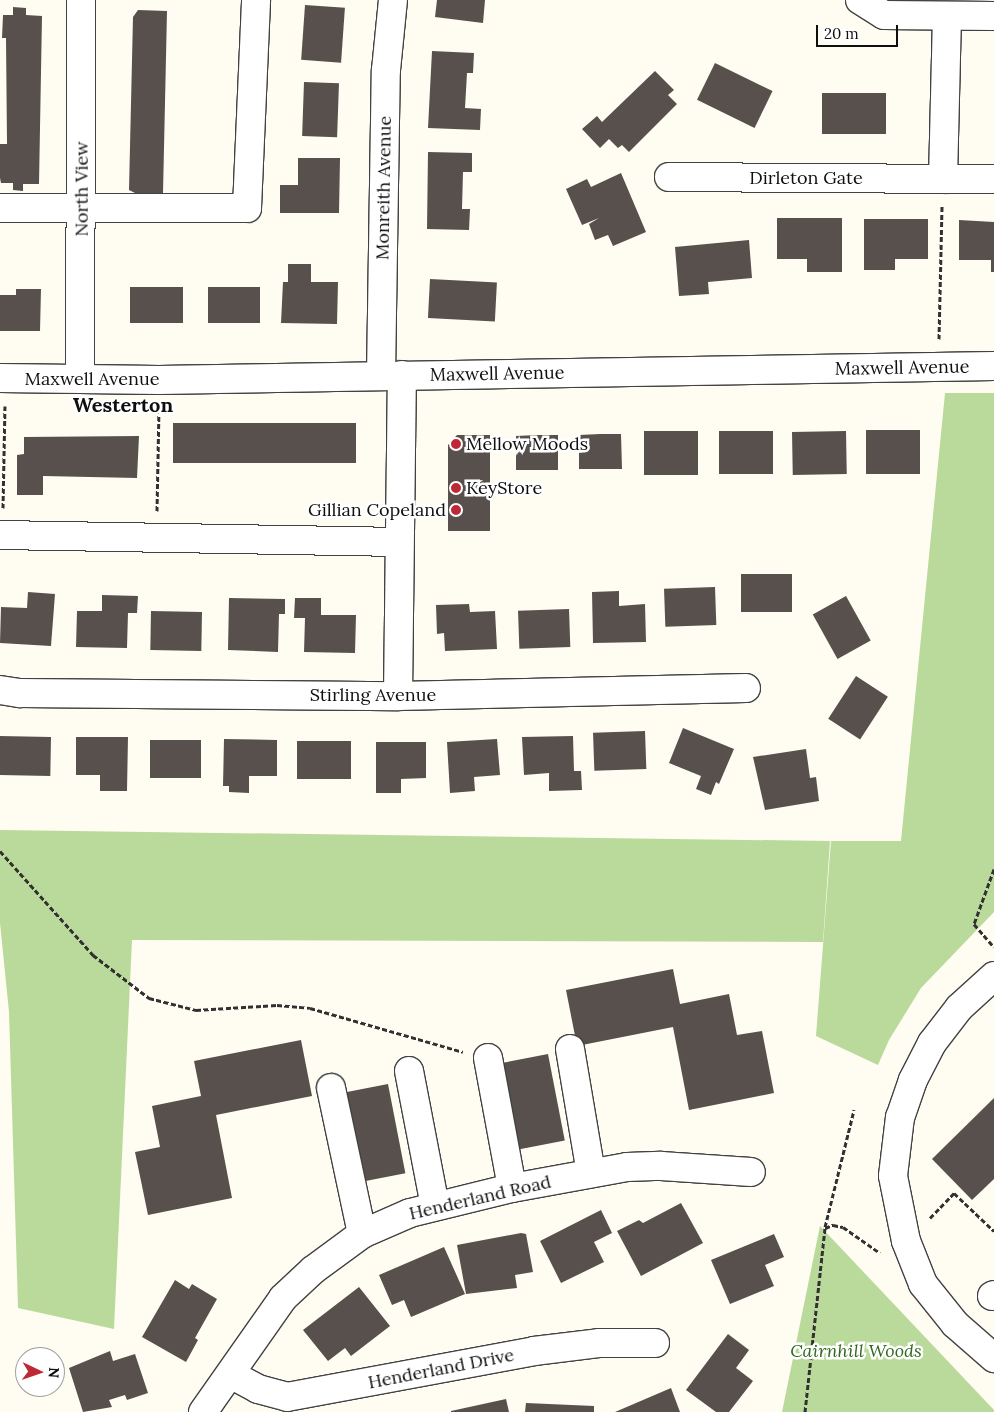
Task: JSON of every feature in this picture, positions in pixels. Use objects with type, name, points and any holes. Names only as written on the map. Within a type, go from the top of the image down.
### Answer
[{"type":"street","name":"North View","points":[[80,378],[82,209],[81,0]]},
{"type":"street","points":[[0,208],[247,208],[256,0]]},
{"type":"street","name":"Monreith Avenue","points":[[393,0],[386,70],[392,376],[399,542],[398,696]]},
{"type":"street","points":[[860,0],[884,15],[994,16]]},
{"type":"street","points":[[943,179],[947,17]]},
{"type":"street","name":"Dirleton Gate","points":[[668,177],[994,179]]},
{"type":"street","name":"Maxwell Avenue","points":[[2,378],[159,380],[994,366]]},
{"type":"street","points":[[1,535],[399,542]]},
{"type":"street","name":"Stirling Avenue","points":[[0,690],[20,693],[398,696],[746,688]]},
{"type":"street","points":[[994,976],[959,1008],[932,1043],[913,1080],[900,1117],[893,1176],[906,1241],[924,1284],[955,1324],[994,1358]]},
{"type":"street","points":[[570,1049],[591,1173]]},
{"type":"street","points":[[488,1058],[512,1188]]},
{"type":"street","points":[[409,1070],[435,1206]]},
{"type":"street","points":[[331,1088],[362,1234]]},
{"type":"street","name":"Henderland Road","points":[[203,1412],[232,1375],[283,1298],[313,1270],[362,1234],[410,1213],[435,1206],[512,1188],[591,1173],[661,1166],[751,1172]]},
{"type":"street","name":"Henderland Drive","points":[[232,1375],[258,1389],[287,1397],[534,1351],[599,1343],[655,1343]]},
{"type":"path","points":[[938,368],[943,179]]},
{"type":"path","points":[[1,535],[2,378]]},
{"type":"path","points":[[157,538],[159,380]]},
{"type":"path","points":[[0,851],[93,955],[149,998],[196,1010],[277,1005],[310,1008],[488,1058]]},
{"type":"path","points":[[994,869],[974,924],[994,947]]},
{"type":"path","points":[[805,1412],[824,1228],[854,1110]]},
{"type":"path","points":[[954,1193],[994,1231]]},
{"type":"path","points":[[824,1228],[832,1225],[843,1227],[883,1256]]},
{"type":"green space","points":[[945,393],[994,393],[994,912],[921,988],[889,1040],[878,1065],[816,1036],[831,841],[901,841]]},
{"type":"green space","points":[[0,830],[830,841],[823,942],[132,940],[114,1329],[18,1308],[9,1012],[0,923]]},
{"type":"green space","name":"Cairnhill Woods","points":[[820,1226],[994,1410],[994,1412],[782,1412]]},
{"type":"building","points":[[437,0],[485,0],[483,23],[435,17]]},
{"type":"building","points":[[305,5],[345,8],[341,63],[301,60]]},
{"type":"building","points":[[13,7],[26,8],[26,15],[42,16],[39,184],[23,184],[23,191],[13,190],[13,183],[1,183],[0,178],[0,144],[7,144],[6,38],[2,38],[3,15],[13,15]]},
{"type":"building","points":[[138,10],[167,11],[163,193],[135,193],[129,190],[133,17]]},
{"type":"building","points":[[432,51],[474,53],[473,73],[467,73],[465,108],[481,109],[480,130],[428,128]]},
{"type":"building","points":[[715,63],[773,91],[755,128],[697,100]]},
{"type":"building","points":[[655,71],[674,90],[668,95],[677,104],[629,152],[622,145],[618,148],[609,139],[600,148],[582,129],[597,116],[602,122]]},
{"type":"building","points":[[304,82],[339,83],[337,137],[302,136]]},
{"type":"building","points":[[822,93],[886,93],[886,134],[822,134]]},
{"type":"building","points":[[428,152],[472,153],[472,172],[463,172],[462,209],[470,209],[469,230],[427,229]]},
{"type":"building","points":[[298,158],[340,158],[339,213],[280,213],[280,185],[298,185]]},
{"type":"building","points":[[621,173],[646,232],[613,246],[608,235],[595,240],[589,224],[599,218],[582,225],[566,189],[587,179],[591,187]]},
{"type":"building","points":[[777,218],[842,218],[842,272],[807,272],[807,259],[777,259]]},
{"type":"building","points":[[864,219],[928,219],[928,259],[895,259],[895,270],[864,270]]},
{"type":"building","points":[[959,220],[994,222],[994,272],[991,272],[991,260],[959,260]]},
{"type":"building","points":[[749,240],[752,278],[708,282],[709,294],[679,296],[675,247]]},
{"type":"building","points":[[288,264],[311,264],[311,282],[338,282],[337,324],[281,323],[283,282],[288,282]]},
{"type":"building","points":[[430,279],[497,283],[495,321],[428,318]]},
{"type":"building","points":[[130,287],[183,287],[183,323],[130,323]]},
{"type":"building","points":[[208,287],[260,287],[260,323],[208,323]]},
{"type":"building","points":[[16,289],[41,289],[40,331],[0,331],[0,295],[16,295]]},
{"type":"building","points":[[173,423],[356,423],[356,463],[173,463]]},
{"type":"building","points":[[866,430],[920,430],[920,474],[866,474]]},
{"type":"building","points":[[644,431],[698,431],[698,475],[644,475]]},
{"type":"building","points":[[719,431],[773,431],[773,474],[719,474]]},
{"type":"building","points":[[846,431],[847,474],[793,475],[792,432]]},
{"type":"building","points":[[621,434],[622,469],[579,469],[579,435]]},
{"type":"building","points":[[457,435],[490,435],[490,531],[448,531],[448,445]]},
{"type":"building","points":[[558,435],[558,470],[516,470],[516,436]]},
{"type":"building","points":[[139,436],[137,478],[43,476],[43,495],[17,495],[17,455],[24,454],[24,437]]},
{"type":"building","points":[[741,574],[792,574],[792,612],[741,612]]},
{"type":"building","points":[[715,587],[716,625],[665,627],[664,589]]},
{"type":"building","points":[[619,591],[619,606],[645,604],[646,642],[593,643],[592,592]]},
{"type":"building","points":[[28,592],[55,594],[51,646],[0,643],[1,607],[27,608]]},
{"type":"building","points":[[102,595],[138,596],[137,613],[128,613],[127,648],[76,647],[77,611],[102,611]]},
{"type":"building","points":[[846,596],[871,641],[837,659],[813,614]]},
{"type":"building","points":[[229,598],[285,599],[285,614],[279,614],[278,652],[228,650]]},
{"type":"building","points":[[295,598],[321,598],[321,615],[356,615],[355,653],[304,652],[305,618],[294,618]]},
{"type":"building","points":[[469,604],[470,612],[495,611],[497,649],[445,651],[444,633],[437,634],[436,605]]},
{"type":"building","points":[[569,609],[570,647],[519,649],[518,611]]},
{"type":"building","points":[[151,611],[202,612],[201,651],[150,650]]},
{"type":"building","points":[[856,676],[888,697],[860,739],[828,719]]},
{"type":"building","points":[[683,728],[734,749],[719,784],[716,782],[711,795],[696,789],[701,776],[669,763]]},
{"type":"building","points":[[645,731],[646,769],[594,771],[593,733]]},
{"type":"building","points":[[0,736],[51,737],[50,776],[0,775]]},
{"type":"building","points":[[573,736],[574,771],[581,771],[582,790],[549,791],[549,773],[524,775],[522,737]]},
{"type":"building","points":[[76,737],[128,737],[127,791],[100,791],[100,775],[76,775]]},
{"type":"building","points":[[224,739],[277,740],[277,776],[249,776],[249,793],[229,792],[229,786],[223,786]]},
{"type":"building","points":[[497,739],[500,775],[474,777],[475,791],[450,793],[447,742]]},
{"type":"building","points":[[150,740],[201,740],[201,778],[150,778]]},
{"type":"building","points":[[297,741],[351,741],[351,779],[297,779]]},
{"type":"building","points":[[376,742],[426,742],[426,778],[401,779],[401,793],[376,793]]},
{"type":"building","points":[[806,749],[810,778],[816,777],[819,801],[765,810],[753,757]]},
{"type":"building","points":[[673,969],[680,1004],[729,994],[737,1035],[762,1031],[774,1093],[689,1110],[673,1027],[577,1046],[566,990]]},
{"type":"building","points":[[301,1040],[312,1096],[216,1115],[232,1198],[148,1215],[135,1152],[160,1147],[152,1106],[201,1096],[194,1061]]},
{"type":"building","points":[[548,1054],[565,1140],[516,1150],[499,1064]]},
{"type":"building","points":[[388,1084],[405,1173],[355,1183],[338,1094]]},
{"type":"building","points":[[994,1098],[994,1179],[972,1200],[932,1159]]},
{"type":"building","points":[[681,1203],[703,1243],[641,1276],[617,1231],[639,1220],[643,1223]]},
{"type":"building","points":[[601,1210],[612,1233],[594,1242],[604,1262],[561,1283],[540,1241]]},
{"type":"building","points":[[521,1233],[526,1234],[533,1272],[515,1275],[517,1288],[466,1294],[457,1245]]},
{"type":"building","points":[[774,1234],[784,1257],[765,1265],[774,1286],[730,1304],[711,1260]]},
{"type":"building","points":[[444,1247],[465,1294],[411,1317],[404,1300],[392,1305],[379,1275]]},
{"type":"building","points":[[175,1280],[189,1289],[192,1284],[217,1299],[195,1338],[198,1340],[186,1362],[142,1337]]},
{"type":"building","points":[[359,1287],[390,1326],[351,1356],[345,1348],[328,1361],[303,1330]]},
{"type":"building","points":[[728,1334],[749,1350],[736,1368],[753,1381],[729,1412],[716,1412],[686,1390]]},
{"type":"building","points":[[110,1351],[113,1361],[135,1354],[148,1393],[127,1400],[125,1395],[109,1400],[112,1407],[83,1412],[69,1368]]},
{"type":"building","points":[[671,1388],[680,1412],[615,1412]]},
{"type":"building","points":[[506,1399],[509,1412],[451,1412],[451,1411]]},
{"type":"building","points":[[526,1403],[594,1406],[594,1412],[525,1412]]},
{"type":"place","name":"Mellow Moods","points":[[456,444]]},
{"type":"place","name":"KeyStore","points":[[456,488]]},
{"type":"place","name":"Gillian Copeland","points":[[456,510]]},
{"type":"district","name":"Westerton","points":[[123,404]]}]
